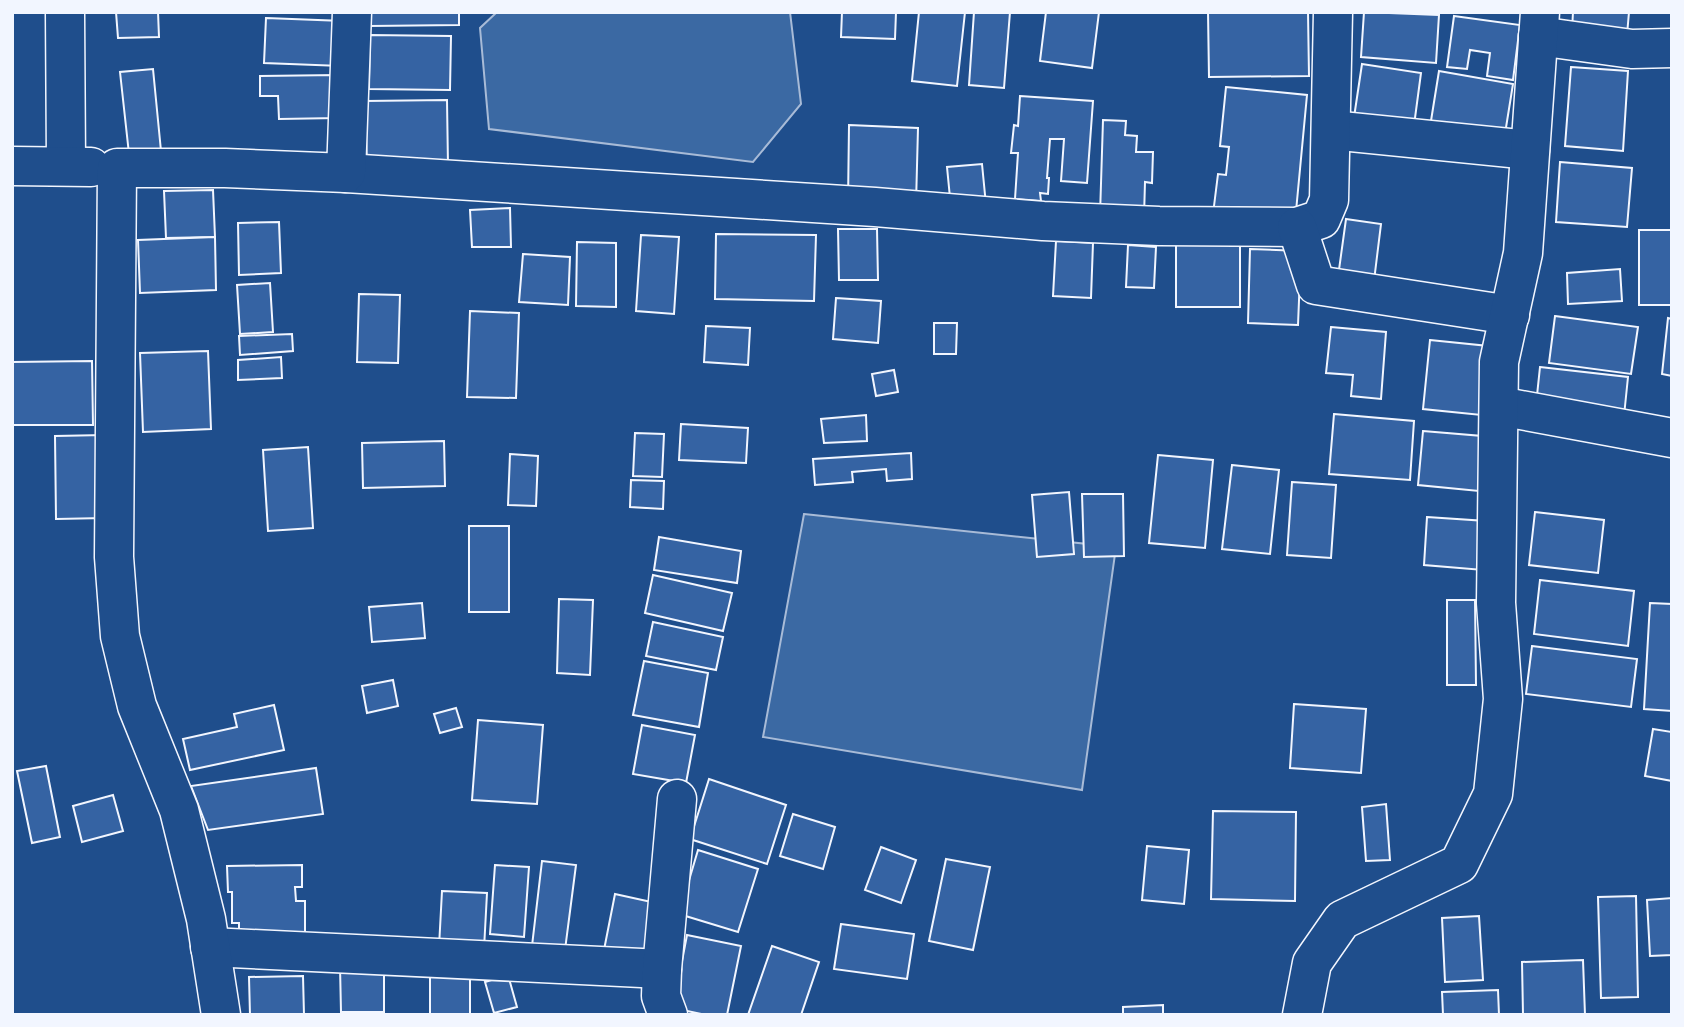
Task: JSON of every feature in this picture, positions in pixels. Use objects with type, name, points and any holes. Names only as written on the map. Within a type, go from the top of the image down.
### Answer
[{"type":"street","points":[[65,12],[66,165]]},
{"type":"street","points":[[346,173],[352,12]]},
{"type":"street","points":[[12,166],[225,168],[346,173],[861,206],[1043,221],[1297,228],[1321,219],[1329,200],[1333,12]]},
{"type":"street","points":[[1302,1015],[1312,963],[1342,920],[1459,864],[1493,794],[1503,699],[1496,603],[1499,362],[1523,253],[1539,24],[1632,49],[1672,48]]},
{"type":"street","points":[[1331,130],[1530,150]]},
{"type":"street","points":[[117,168],[114,558],[120,635],[137,706],[179,810],[206,919],[221,1015]]},
{"type":"street","points":[[1297,228],[1316,285],[1510,314]]},
{"type":"street","points":[[1499,406],[1672,438]]},
{"type":"street","points":[[668,1015],[661,996],[662,969],[677,799]]},
{"type":"street","points":[[210,947],[662,969]]},
{"type":"water","points":[[497,12],[790,12],[801,104],[753,162],[489,129],[480,28]]},
{"type":"water","points":[[804,514],[1116,547],[1082,790],[763,737]]},
{"type":"building","points":[[116,12],[158,12],[159,37],[118,38]]},
{"type":"building","points":[[370,12],[459,12],[459,25],[370,26]]},
{"type":"building","points":[[842,12],[896,12],[895,39],[841,37]]},
{"type":"building","points":[[919,12],[965,12],[957,86],[912,81]]},
{"type":"building","points":[[974,12],[1010,12],[1004,88],[969,85]]},
{"type":"building","points":[[1046,12],[1099,12],[1092,68],[1040,61]]},
{"type":"building","points":[[1208,12],[1308,12],[1309,76],[1209,77]]},
{"type":"building","points":[[1364,12],[1439,15],[1436,63],[1361,57]]},
{"type":"building","points":[[1573,12],[1629,12],[1627,35],[1572,30]]},
{"type":"building","points":[[1454,16],[1520,25],[1513,80],[1487,76],[1490,53],[1470,50],[1467,69],[1447,67]]},
{"type":"building","points":[[266,18],[343,21],[341,66],[264,63]]},
{"type":"building","points":[[370,35],[451,36],[450,90],[369,89]]},
{"type":"building","points":[[1362,64],[1421,73],[1413,133],[1353,124]]},
{"type":"building","points":[[1571,67],[1628,71],[1623,151],[1565,146]]},
{"type":"building","points":[[153,69],[161,151],[129,154],[120,72]]},
{"type":"building","points":[[1439,71],[1513,84],[1504,140],[1430,127]]},
{"type":"building","points":[[337,75],[338,118],[279,119],[278,96],[260,96],[260,76]]},
{"type":"building","points":[[1226,87],[1307,95],[1295,222],[1213,214],[1218,174],[1226,175],[1229,147],[1220,146]]},
{"type":"building","points":[[1020,96],[1093,101],[1087,183],[1061,181],[1064,139],[1050,139],[1048,194],[1040,193],[1041,201],[1015,199],[1018,153],[1011,153],[1014,125],[1018,126]]},
{"type":"building","points":[[447,100],[448,166],[367,167],[365,101]]},
{"type":"building","points":[[1103,120],[1126,121],[1125,135],[1137,136],[1136,152],[1153,152],[1152,183],[1145,182],[1144,217],[1100,215]]},
{"type":"building","points":[[849,125],[918,128],[916,204],[848,203]]},
{"type":"building","points":[[1560,162],[1632,168],[1627,227],[1556,222]]},
{"type":"building","points":[[982,164],[986,205],[951,208],[947,167]]},
{"type":"building","points":[[213,190],[215,237],[166,238],[164,191]]},
{"type":"building","points":[[510,208],[511,247],[472,247],[470,210]]},
{"type":"building","points":[[1346,219],[1381,224],[1374,281],[1338,277]]},
{"type":"building","points":[[279,222],[281,273],[239,275],[238,223]]},
{"type":"building","points":[[838,229],[877,229],[878,280],[839,280]]},
{"type":"building","points":[[1639,230],[1672,230],[1672,305],[1639,305]]},
{"type":"building","points":[[716,234],[816,235],[814,301],[715,299]]},
{"type":"building","points":[[641,235],[679,237],[674,314],[636,311]]},
{"type":"building","points":[[215,237],[216,290],[140,293],[138,240]]},
{"type":"building","points":[[1056,241],[1093,243],[1091,298],[1053,296]]},
{"type":"building","points":[[577,242],[616,243],[616,307],[576,306]]},
{"type":"building","points":[[1176,244],[1240,244],[1240,307],[1176,307]]},
{"type":"building","points":[[1128,245],[1156,247],[1154,288],[1126,287]]},
{"type":"building","points":[[1250,249],[1301,251],[1298,325],[1248,323]]},
{"type":"building","points":[[523,254],[570,257],[568,305],[519,302]]},
{"type":"building","points":[[1620,269],[1622,301],[1568,304],[1567,273]]},
{"type":"building","points":[[270,283],[273,332],[240,334],[237,285]]},
{"type":"building","points":[[359,294],[400,295],[398,363],[357,362]]},
{"type":"building","points":[[836,298],[881,301],[878,343],[833,339]]},
{"type":"building","points":[[470,311],[519,313],[516,398],[467,397]]},
{"type":"building","points":[[1555,316],[1638,327],[1631,374],[1549,363]]},
{"type":"building","points":[[1668,318],[1672,319],[1672,376],[1662,374]]},
{"type":"building","points":[[934,323],[957,323],[956,354],[934,354]]},
{"type":"building","points":[[706,326],[750,328],[748,365],[704,362]]},
{"type":"building","points":[[1331,327],[1386,332],[1381,399],[1351,396],[1353,375],[1326,373]]},
{"type":"building","points":[[292,334],[293,351],[240,355],[239,336]]},
{"type":"building","points":[[1430,340],[1498,347],[1491,416],[1423,409]]},
{"type":"building","points":[[208,351],[211,429],[143,432],[140,353]]},
{"type":"building","points":[[281,357],[282,378],[238,380],[238,360]]},
{"type":"building","points":[[92,361],[93,425],[12,425],[12,362]]},
{"type":"building","points":[[1540,367],[1628,377],[1624,416],[1536,405]]},
{"type":"building","points":[[894,370],[898,392],[876,396],[872,374]]},
{"type":"building","points":[[1334,414],[1414,421],[1410,480],[1329,474]]},
{"type":"building","points":[[866,415],[867,441],[824,443],[821,419]]},
{"type":"building","points":[[681,424],[748,428],[746,463],[679,460]]},
{"type":"building","points":[[1423,431],[1494,437],[1489,492],[1418,485]]},
{"type":"building","points":[[635,433],[664,434],[662,477],[633,476]]},
{"type":"building","points":[[104,435],[105,518],[56,519],[55,436]]},
{"type":"building","points":[[444,441],[445,486],[363,488],[362,443]]},
{"type":"building","points":[[308,447],[313,528],[268,531],[263,450]]},
{"type":"building","points":[[911,453],[912,479],[887,481],[886,469],[852,472],[853,482],[815,485],[813,459]]},
{"type":"building","points":[[510,454],[538,456],[536,506],[508,505]]},
{"type":"building","points":[[1158,455],[1213,460],[1205,548],[1149,543]]},
{"type":"building","points":[[1232,465],[1279,470],[1270,554],[1222,549]]},
{"type":"building","points":[[631,480],[664,481],[663,509],[630,507]]},
{"type":"building","points":[[1292,482],[1336,485],[1331,558],[1287,555]]},
{"type":"building","points":[[1069,492],[1074,554],[1037,557],[1032,495]]},
{"type":"building","points":[[1082,494],[1123,494],[1124,556],[1084,557]]},
{"type":"building","points":[[1535,512],[1604,520],[1598,573],[1529,565]]},
{"type":"building","points":[[1427,517],[1486,521],[1483,570],[1424,565]]},
{"type":"building","points":[[469,526],[509,526],[509,612],[469,612]]},
{"type":"building","points":[[659,537],[741,551],[737,583],[654,570]]},
{"type":"building","points":[[653,575],[732,593],[723,631],[645,613]]},
{"type":"building","points":[[1540,580],[1634,591],[1628,646],[1534,634]]},
{"type":"building","points":[[559,599],[593,600],[590,675],[557,673]]},
{"type":"building","points":[[1447,600],[1475,600],[1476,685],[1447,685]]},
{"type":"building","points":[[422,603],[425,638],[372,642],[369,607]]},
{"type":"building","points":[[1650,603],[1672,604],[1672,711],[1644,709]]},
{"type":"building","points":[[653,622],[723,637],[716,670],[646,656]]},
{"type":"building","points":[[1532,646],[1637,659],[1631,707],[1526,694]]},
{"type":"building","points":[[644,661],[708,673],[699,727],[633,715]]},
{"type":"building","points":[[393,680],[398,706],[367,713],[362,686]]},
{"type":"building","points":[[1294,704],[1366,709],[1361,773],[1290,768]]},
{"type":"building","points":[[274,705],[284,750],[190,770],[183,739],[237,727],[234,714]]},
{"type":"building","points":[[456,708],[462,727],[440,733],[434,714]]},
{"type":"building","points":[[478,720],[543,725],[537,804],[472,800]]},
{"type":"building","points":[[642,725],[695,735],[686,783],[633,774]]},
{"type":"building","points":[[1653,729],[1672,732],[1672,781],[1645,776]]},
{"type":"building","points":[[46,766],[60,837],[32,843],[17,771]]},
{"type":"building","points":[[316,768],[323,814],[208,830],[191,786]]},
{"type":"building","points":[[709,779],[786,805],[767,864],[690,839]]},
{"type":"building","points":[[113,795],[123,831],[82,842],[73,806]]},
{"type":"building","points":[[1386,804],[1390,860],[1366,861],[1362,807]]},
{"type":"building","points":[[1213,811],[1296,812],[1295,901],[1211,899]]},
{"type":"building","points":[[793,814],[835,827],[823,869],[780,856]]},
{"type":"building","points":[[1147,846],[1189,850],[1184,904],[1142,900]]},
{"type":"building","points":[[881,847],[916,860],[901,903],[865,890]]},
{"type":"building","points":[[698,850],[758,869],[738,932],[679,914]]},
{"type":"building","points":[[946,859],[990,867],[973,950],[929,941]]},
{"type":"building","points":[[542,861],[576,865],[565,950],[532,946]]},
{"type":"building","points":[[302,865],[302,887],[295,887],[296,901],[305,901],[305,937],[239,935],[239,923],[232,923],[232,892],[228,892],[227,866]]},
{"type":"building","points":[[495,865],[529,867],[524,937],[490,934]]},
{"type":"building","points":[[442,891],[487,893],[484,949],[439,947]]},
{"type":"building","points":[[615,894],[656,903],[644,963],[603,955]]},
{"type":"building","points":[[1636,896],[1638,997],[1601,998],[1598,897]]},
{"type":"building","points":[[1672,898],[1672,955],[1650,956],[1647,900]]},
{"type":"building","points":[[1479,916],[1483,980],[1445,982],[1442,918]]},
{"type":"building","points":[[841,924],[914,934],[907,979],[834,969]]},
{"type":"building","points":[[687,935],[741,946],[727,1015],[706,1015],[673,1008]]},
{"type":"building","points":[[772,946],[819,962],[801,1015],[748,1015]]},
{"type":"building","points":[[1583,960],[1585,1015],[1523,1015],[1522,962]]},
{"type":"building","points":[[340,966],[384,966],[384,1012],[341,1012]]},
{"type":"building","points":[[508,975],[517,1007],[494,1013],[485,982]]},
{"type":"building","points":[[303,976],[304,1015],[250,1015],[249,977]]},
{"type":"building","points":[[430,977],[470,977],[470,1015],[430,1015]]},
{"type":"building","points":[[1498,990],[1499,1015],[1443,1015],[1442,992]]},
{"type":"building","points":[[1163,1005],[1163,1015],[1123,1015],[1123,1007]]}]
